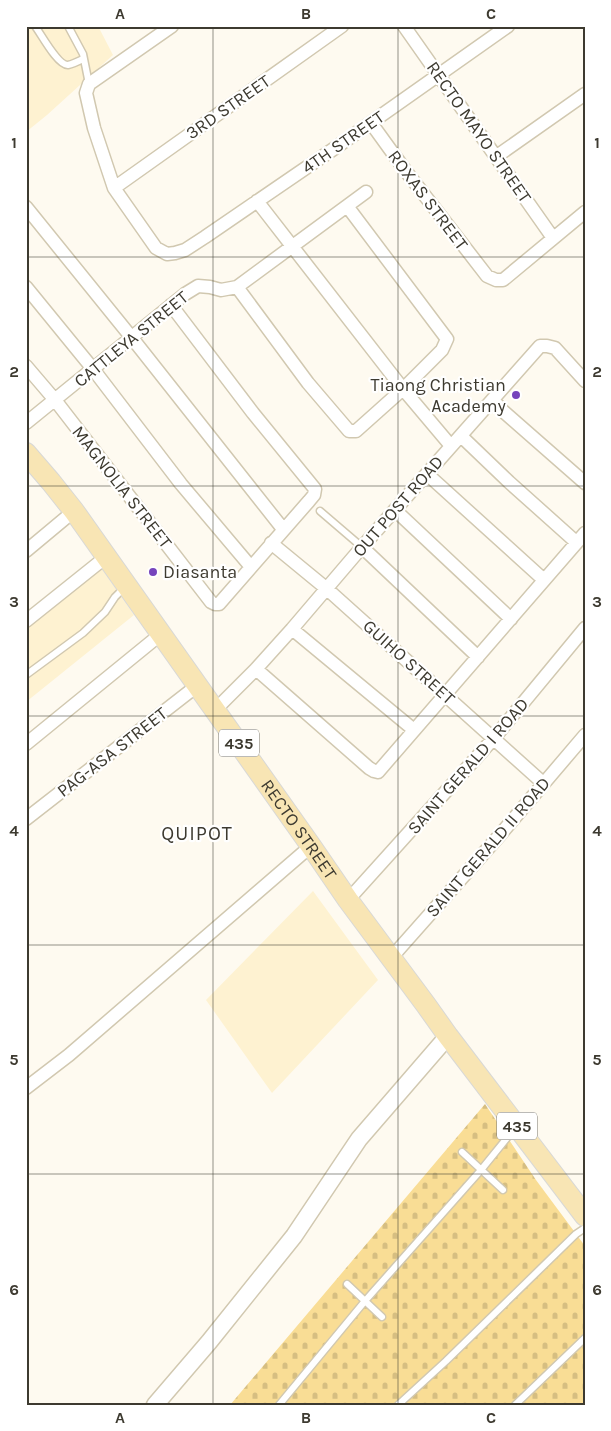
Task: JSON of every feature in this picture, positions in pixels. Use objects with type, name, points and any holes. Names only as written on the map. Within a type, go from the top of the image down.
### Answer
[{"type":"main road","name":"RECTO STREET","points":[[30,463],[74,511],[348,900],[448,1036]]},
{"type":"main road","name":"435","points":[[448,1036],[585,1216]]},
{"type":"street","points":[[114,188],[94,128],[86,93],[89,84],[172,26]]},
{"type":"street","name":"3RD STREET","points":[[114,188],[342,26]]},
{"type":"street","name":"RECTO MAYO STREET","points":[[404,26],[554,238]]},
{"type":"street","name":"4TH STREET","points":[[114,188],[156,248],[166,254],[175,254],[185,250],[371,123],[508,26]]},
{"type":"street","points":[[497,156],[585,94]]},
{"type":"street","name":"ROXAS STREET","points":[[371,123],[487,276],[496,280],[503,280],[554,238]]},
{"type":"street","points":[[347,206],[447,339],[442,350],[403,389],[356,431],[349,431],[308,382],[237,287],[366,192]]},
{"type":"street","points":[[257,201],[403,389],[451,446]]},
{"type":"street","points":[[26,208],[283,529]]},
{"type":"street","points":[[554,238],[585,212]]},
{"type":"street","name":"CATTLEYA STREET","points":[[26,423],[198,286],[221,290],[237,287]]},
{"type":"street","points":[[26,288],[93,369],[181,484],[251,567],[314,494],[315,489],[252,413],[171,306]]},
{"type":"street","name":"OUT POST ROAD","points":[[215,710],[292,629],[540,346],[555,348],[585,381]]},
{"type":"street","name":"MAGNOLIA STREET","points":[[26,366],[55,400],[210,602],[219,604],[251,567]]},
{"type":"street","points":[[493,400],[504,412],[585,483]]},
{"type":"street","points":[[256,669],[369,768],[378,772],[580,538],[509,482],[461,436]]},
{"type":"street","points":[[427,474],[544,580]]},
{"type":"street","points":[[395,510],[511,619]]},
{"type":"street","points":[[26,552],[74,511]]},
{"type":"street","name":"GUIHO STREET","points":[[271,543],[326,589],[543,783]]},
{"type":"street","points":[[362,547],[478,658]]},
{"type":"street","points":[[26,621],[106,557]]},
{"type":"street","name":"SAINT GERALD I ROAD","points":[[348,900],[494,738],[585,628]]},
{"type":"street","points":[[292,629],[414,730]]},
{"type":"street","points":[[26,744],[161,634]]},
{"type":"street","name":"PAG-ASA STREET","points":[[26,819],[198,685]]},
{"type":"street","name":"SAINT GERALD II ROAD","points":[[391,958],[585,734]]},
{"type":"street","points":[[26,1088],[69,1055],[311,846]]},
{"type":"street","points":[[155,1405],[209,1342],[294,1236],[360,1139],[448,1036]]},
{"type":"lane","points":[[36,26],[57,58],[64,64],[68,65],[83,59]]},
{"type":"lane","points":[[68,26],[83,54],[89,84]]},
{"type":"lane","points":[[320,511],[362,547]]},
{"type":"lane","points":[[26,675],[82,633],[105,612],[126,586]]},
{"type":"lane","points":[[279,1405],[365,1301],[481,1170],[517,1126]]},
{"type":"lane","points":[[462,1152],[503,1190]]},
{"type":"lane","points":[[398,1405],[576,1234],[585,1228]]},
{"type":"lane","points":[[347,1284],[382,1317]]},
{"type":"lane","points":[[515,1405],[585,1338]]},
{"type":"shaded area","points":[[26,26],[98,26],[113,55],[26,132]]},
{"type":"shaded area","points":[[100,566],[134,615],[26,702],[26,624]]},
{"type":"shaded area","points":[[313,891],[378,980],[272,1093],[206,1000]]},
{"type":"green space","points":[[485,1104],[536,1180],[585,1246],[585,1405],[230,1405]]},
{"type":"place","name":"Tiaong Christian Academy","points":[[516,395]]},
{"type":"place","name":"Diasanta","points":[[153,572]]},
{"type":"district","name":"QUIPOT","points":[[197,833]]}]
